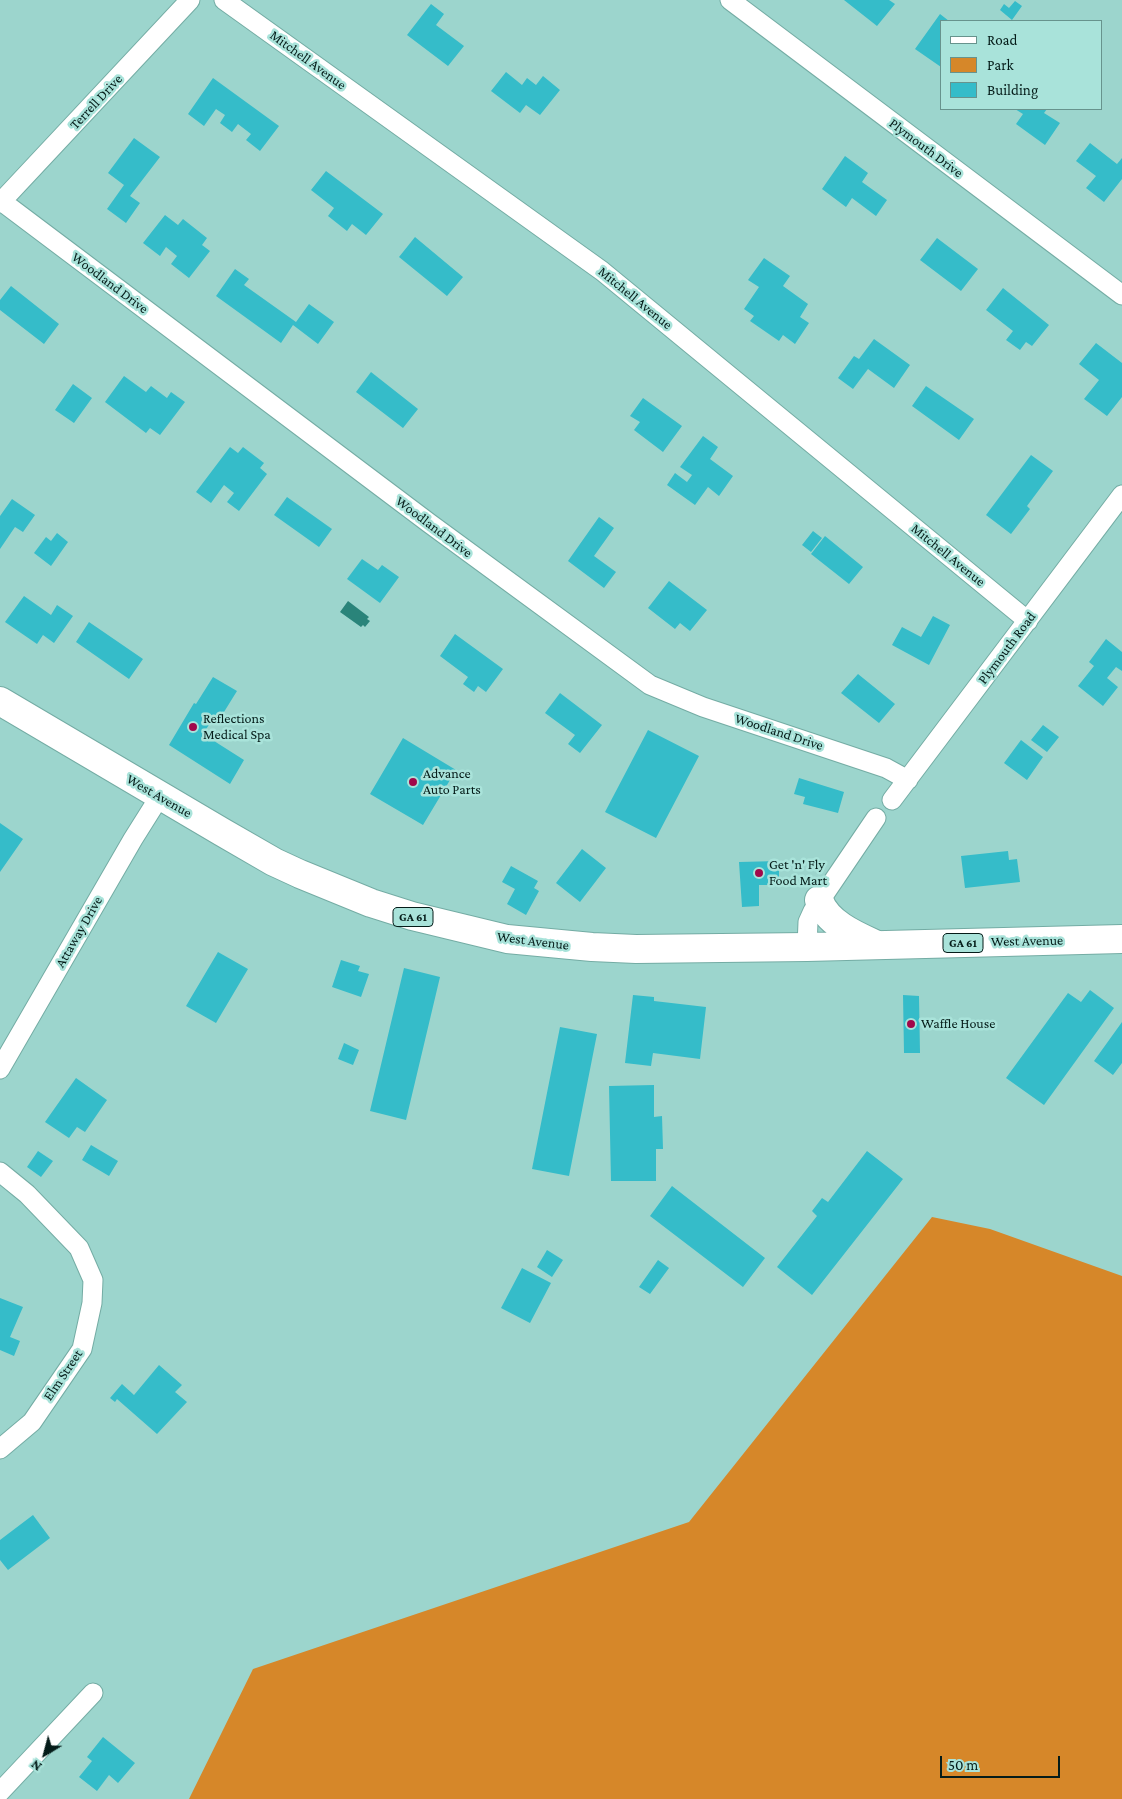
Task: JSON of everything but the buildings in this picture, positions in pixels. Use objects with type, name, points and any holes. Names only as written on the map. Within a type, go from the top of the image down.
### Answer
[{"type":"main road","name":"West Avenue","points":[[0,701],[274,862],[321,884],[404,914],[459,929],[507,939],[592,947],[645,948],[807,947],[1122,939]]},
{"type":"main road","points":[[819,900],[826,914],[860,937],[876,945]]},
{"type":"street","name":"Terrell Drive","points":[[0,201],[190,0]]},
{"type":"street","name":"Mitchell Avenue","points":[[224,0],[602,271],[1028,621]]},
{"type":"street","name":"Plymouth Drive","points":[[730,0],[1122,295]]},
{"type":"street","name":"Woodland Drive","points":[[0,201],[421,517],[650,685],[703,706],[886,768],[908,780]]},
{"type":"street","name":"Plymouth Road","points":[[892,800],[1122,496]]},
{"type":"street","name":"Attaway Drive","points":[[0,1069],[133,839],[160,796]]},
{"type":"street","points":[[807,947],[808,922],[819,900],[876,818]]},
{"type":"street","name":"Elm Street","points":[[0,1172],[27,1194],[79,1248],[93,1280],[92,1303],[82,1349],[32,1422],[0,1449]]},
{"type":"street","points":[[0,1792],[93,1693]]},
{"type":"green space","points":[[932,1217],[990,1229],[1122,1276],[1122,1799],[189,1799],[253,1669],[689,1522]]},
{"type":"shaded area","points":[[348,601],[369,617],[367,619],[370,621],[365,627],[363,625],[361,627],[340,612]]},
{"type":"place","name":"Reflections Medical Spa","points":[[193,727]]},
{"type":"place","name":"Advance Auto Parts","points":[[413,782]]},
{"type":"place","name":"Get 'n' Fly Food Mart","points":[[759,873]]},
{"type":"place","name":"Waffle House","points":[[911,1024]]}]
